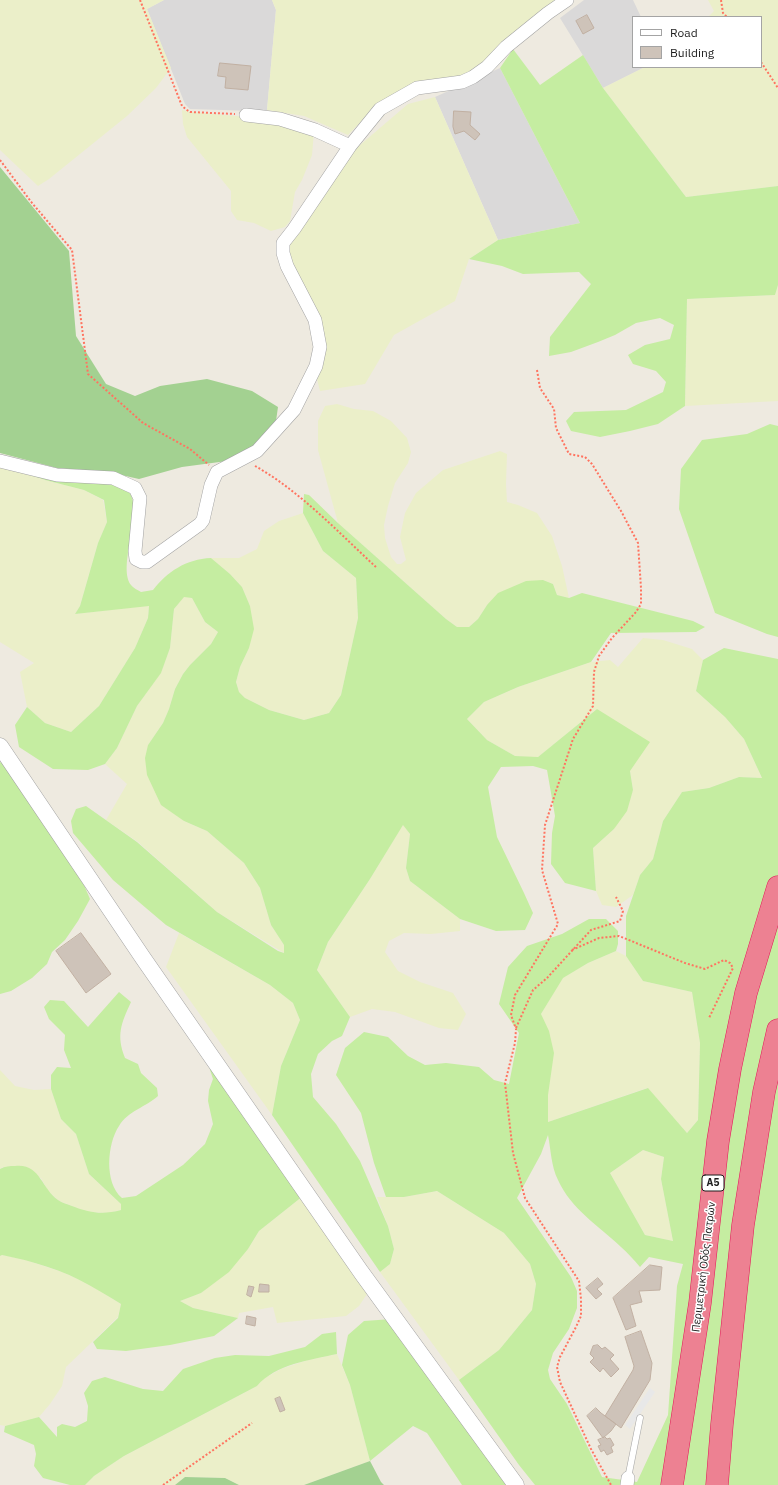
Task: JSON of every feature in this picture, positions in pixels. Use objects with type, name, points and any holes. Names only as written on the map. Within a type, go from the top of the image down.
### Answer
[{"type":"highway","name":"Περιμετρική Οδός Πατρών","points":[[672,1485],[700,1303],[718,1140],[730,1069],[746,993],[778,887]]},
{"type":"highway","points":[[717,1485],[743,1226],[764,1092],[778,1030]]},
{"type":"street","points":[[0,461],[57,475],[113,478],[135,488],[140,498],[135,551],[136,559],[142,562],[147,562],[200,524],[204,520],[212,485],[217,472],[258,451],[294,410],[316,366],[320,347],[315,320],[287,266],[283,253],[283,243],[350,146],[380,110],[417,88],[462,82],[474,78],[506,47],[548,13],[568,0]]},
{"type":"street","points":[[246,114],[280,119],[315,130],[350,146]]},
{"type":"street","points":[[0,746],[143,958],[361,1272],[516,1485]]},
{"type":"lane","points":[[627,1482],[640,1418]]},
{"type":"path","points":[[140,0],[182,106],[190,112],[246,114]]},
{"type":"path","points":[[721,0],[723,13],[726,16]]},
{"type":"path","points":[[762,64],[778,88]]},
{"type":"path","points":[[0,160],[32,203],[72,250],[88,374],[143,423],[190,449],[217,472]]},
{"type":"path","points":[[516,1029],[511,1015],[515,995],[558,924],[542,870],[545,825],[573,739],[593,706],[594,672],[599,656],[612,638],[636,612],[641,604],[642,588],[638,543],[621,511],[592,464],[585,457],[569,454],[556,428],[554,409],[540,388],[537,370]]},
{"type":"path","points":[[243,459],[273,476],[304,501],[377,568]]},
{"type":"path","points":[[611,1485],[591,1449],[560,1382],[557,1367],[560,1357],[581,1316],[579,1281],[524,1198],[513,1153],[505,1083],[515,1043],[516,1029],[533,990],[547,978],[591,930],[620,921],[623,911],[616,897]]},
{"type":"path","points":[[572,950],[599,938],[619,936],[685,963],[705,969],[724,960],[730,963],[733,968],[710,1018]]},
{"type":"path","points":[[163,1485],[252,1423]]},
{"type":"shaded area","points":[[164,0],[272,0],[276,10],[267,110],[190,109],[185,104],[147,9]]},
{"type":"shaded area","points":[[584,0],[633,0],[641,16],[632,16],[632,68],[643,68],[603,88],[560,18]]},
{"type":"shaded area","points":[[500,68],[580,223],[498,240],[435,97]]},
{"type":"shaded area","points":[[650,1388],[655,1392],[630,1429],[625,1425]]},
{"type":"green space","points":[[0,0],[164,0],[147,9],[171,68],[156,88],[127,116],[49,179],[38,186],[0,150]]},
{"type":"green space","points":[[272,0],[559,0],[473,73],[378,104],[348,135],[304,116],[267,110],[276,10]]},
{"type":"green space","points":[[708,0],[778,0],[778,186],[686,197],[603,88],[643,68],[762,68],[762,16],[709,16],[714,11]]},
{"type":"green space","points":[[513,49],[540,85],[583,55],[603,88],[686,197],[778,186],[778,285],[775,295],[687,299],[685,406],[658,424],[600,437],[571,431],[566,421],[574,412],[626,410],[663,392],[666,382],[656,371],[633,364],[628,355],[645,345],[670,339],[674,325],[660,318],[636,323],[615,335],[598,342],[571,352],[549,356],[550,337],[591,284],[579,272],[523,274],[502,266],[469,259],[498,240],[580,223],[500,68]]},
{"type":"green space","points":[[435,97],[498,240],[469,259],[455,301],[394,335],[365,384],[320,391],[317,379],[325,348],[291,267],[287,250],[291,241],[353,151],[408,104]]},
{"type":"green space","points":[[182,110],[281,120],[314,132],[312,155],[302,180],[295,192],[290,221],[285,227],[271,231],[254,223],[237,220],[231,211],[231,191],[187,137],[183,124]]},
{"type":"green space","points":[[0,167],[69,251],[76,336],[106,384],[135,396],[160,386],[207,379],[252,391],[278,407],[276,421],[256,448],[227,461],[182,467],[139,479],[108,472],[57,468],[0,453]]},
{"type":"green space","points":[[778,285],[778,401],[685,406],[687,299],[775,295]]},
{"type":"green space","points":[[337,404],[354,409],[373,411],[391,421],[407,438],[411,452],[408,463],[395,483],[384,525],[385,538],[391,557],[397,564],[401,564],[406,560],[400,537],[405,513],[416,493],[443,470],[500,451],[507,454],[507,502],[537,513],[552,536],[562,566],[569,598],[557,595],[553,584],[543,580],[487,605],[478,619],[469,627],[457,627],[446,619],[338,523],[318,450],[318,421],[325,406]]},
{"type":"green space","points":[[770,424],[778,426],[778,637],[715,613],[679,509],[681,469],[702,440],[747,434]]},
{"type":"green space","points":[[0,468],[22,472],[45,480],[84,490],[103,500],[107,522],[98,543],[80,606],[75,614],[149,605],[148,618],[135,648],[99,706],[71,732],[45,723],[27,707],[20,672],[34,663],[0,642]]},
{"type":"green space","points":[[22,472],[113,483],[125,488],[131,496],[134,507],[127,564],[127,576],[131,585],[141,592],[153,590],[158,583],[171,572],[185,564],[202,559],[211,558],[230,574],[242,587],[250,606],[254,629],[249,648],[240,667],[236,682],[239,692],[245,698],[269,710],[304,720],[329,713],[341,695],[358,618],[356,578],[323,551],[303,513],[304,494],[309,495],[338,523],[446,619],[457,627],[469,627],[478,619],[487,605],[498,593],[526,581],[543,580],[553,584],[557,595],[569,598],[582,593],[693,621],[705,627],[696,632],[611,633],[591,662],[518,687],[484,702],[467,719],[487,740],[515,756],[538,757],[597,709],[650,742],[630,771],[633,790],[627,811],[614,829],[593,848],[596,891],[565,883],[551,864],[552,833],[555,816],[547,770],[533,766],[501,767],[488,787],[497,837],[533,913],[525,930],[496,931],[460,919],[410,881],[406,868],[410,834],[403,825],[370,879],[328,942],[317,970],[350,1017],[342,1036],[332,1041],[318,1054],[311,1074],[313,1097],[336,1124],[360,1161],[388,1226],[394,1249],[390,1264],[380,1272],[272,1115],[281,1066],[300,1020],[293,1003],[270,985],[166,925],[113,880],[73,833],[71,821],[76,809],[86,806],[137,842],[217,912],[278,951],[284,953],[284,945],[271,925],[260,888],[244,863],[207,831],[184,821],[161,805],[147,775],[145,758],[148,745],[163,723],[175,689],[183,674],[211,644],[218,632],[205,622],[192,598],[184,597],[174,609],[170,648],[161,673],[137,706],[117,748],[105,764],[88,770],[53,769],[19,747],[15,725],[27,707],[45,723],[71,732],[99,706],[135,648],[148,618],[149,606],[75,614],[80,606],[98,543],[107,522],[104,500],[84,490],[45,480]]},
{"type":"green space","points":[[303,513],[323,551],[356,578],[358,618],[341,695],[329,713],[304,720],[269,710],[245,698],[239,692],[236,682],[240,667],[249,648],[250,606],[242,587],[230,574],[211,558],[239,558],[257,549],[264,531],[279,521]]},
{"type":"green space","points":[[184,596],[192,598],[205,622],[218,632],[211,644],[183,674],[175,689],[163,723],[148,745],[184,821],[207,831],[244,863],[260,888],[271,925],[284,945],[284,953],[217,912],[138,842],[106,820],[127,784],[105,764],[117,748],[137,706],[161,672],[170,648],[174,609]]},
{"type":"green space","points":[[643,638],[663,640],[692,649],[703,660],[696,691],[725,717],[744,739],[762,778],[739,777],[709,788],[682,792],[663,821],[653,859],[640,875],[633,895],[616,907],[602,905],[596,891],[593,848],[614,829],[633,790],[630,771],[597,709],[537,758],[515,756],[487,740],[467,719],[484,702],[518,687],[591,662],[610,660],[618,667]]},
{"type":"green space","points":[[724,648],[778,659],[778,1485],[535,1485],[519,1465],[459,1380],[499,1350],[532,1310],[536,1284],[530,1264],[504,1233],[437,1191],[404,1197],[386,1197],[374,1163],[361,1113],[336,1075],[345,1048],[364,1032],[388,1037],[408,1056],[425,1065],[446,1063],[479,1067],[494,1080],[509,1084],[519,1033],[499,1004],[508,967],[527,946],[562,934],[589,919],[606,919],[618,931],[618,944],[616,951],[588,963],[563,978],[541,1014],[549,1031],[554,1053],[548,1095],[548,1122],[648,1088],[687,1133],[698,1120],[700,1043],[692,992],[643,981],[626,956],[626,916],[640,875],[653,859],[663,821],[682,792],[709,788],[739,777],[762,778],[744,739],[725,717],[696,691],[703,660]],"holes":[[[548,1135],[553,1164],[558,1180],[570,1200],[586,1216],[624,1249],[640,1267],[649,1257],[683,1264],[677,1286],[668,1415],[637,1482],[602,1477],[567,1404],[550,1379],[548,1370],[553,1353],[569,1329],[577,1308],[577,1291],[571,1277],[517,1198],[541,1154]],[[643,1150],[664,1157],[661,1179],[673,1241],[645,1235],[610,1173]]]},
{"type":"green space","points":[[2,760],[84,885],[90,899],[78,921],[65,940],[52,952],[47,964],[32,978],[11,991],[0,994],[0,763]]},
{"type":"green space","points":[[403,824],[410,834],[406,868],[410,881],[460,919],[460,931],[431,934],[404,933],[389,941],[385,952],[398,971],[420,982],[453,993],[466,1014],[458,1030],[439,1028],[395,1012],[372,1009],[350,1017],[317,970],[328,942],[370,879]]},
{"type":"green space","points":[[179,933],[270,985],[293,1003],[300,1020],[281,1066],[272,1115],[166,967]]},
{"type":"green space","points":[[616,951],[626,956],[643,981],[692,992],[700,1043],[698,1120],[687,1133],[647,1088],[548,1122],[548,1095],[541,1014],[562,978],[588,963]]},
{"type":"green space","points":[[119,992],[131,1002],[122,1023],[120,1036],[125,1058],[138,1064],[141,1073],[157,1088],[158,1096],[127,1117],[119,1126],[115,1134],[110,1153],[110,1173],[112,1183],[122,1198],[136,1196],[183,1165],[205,1144],[213,1124],[208,1101],[209,1090],[213,1079],[210,1070],[209,1058],[303,1196],[259,1231],[248,1249],[229,1272],[201,1293],[180,1301],[193,1308],[238,1318],[214,1336],[170,1345],[126,1351],[97,1349],[93,1342],[118,1318],[121,1304],[58,1270],[25,1260],[2,1255],[0,1256],[0,1169],[4,1167],[23,1166],[30,1168],[40,1177],[52,1195],[63,1203],[91,1212],[102,1213],[121,1210],[121,1204],[89,1174],[76,1134],[61,1119],[51,1089],[51,1075],[57,1067],[71,1068],[64,1050],[65,1035],[49,1019],[44,1007],[50,1000],[64,1001],[88,1027]]},
{"type":"green space","points":[[0,1070],[15,1086],[34,1090],[51,1089],[61,1119],[76,1134],[89,1174],[121,1204],[121,1210],[108,1213],[87,1212],[59,1201],[48,1191],[41,1178],[3,1167],[0,1169]]},
{"type":"green space","points":[[643,1150],[664,1157],[661,1179],[673,1241],[645,1235],[610,1173]]},
{"type":"green space","points":[[437,1191],[504,1233],[530,1264],[536,1284],[532,1310],[499,1350],[459,1380],[380,1272],[390,1264],[394,1249],[388,1226],[377,1197],[404,1197]]},
{"type":"green space","points":[[303,1196],[369,1291],[359,1306],[346,1316],[277,1323],[273,1307],[239,1313],[238,1318],[193,1308],[180,1301],[201,1293],[248,1249],[259,1231]]},
{"type":"green space","points":[[2,1255],[23,1259],[65,1273],[89,1284],[121,1304],[118,1317],[66,1367],[62,1386],[39,1417],[5,1426],[0,1425],[0,1256]]},
{"type":"green space","points":[[392,1319],[513,1485],[462,1485],[427,1433],[413,1426],[370,1461],[350,1385],[342,1365],[348,1335],[364,1321]]},
{"type":"green space","points":[[336,1332],[337,1354],[294,1364],[274,1373],[257,1386],[124,1456],[94,1476],[85,1485],[70,1485],[43,1478],[34,1466],[36,1454],[34,1445],[4,1432],[5,1426],[39,1417],[57,1437],[57,1427],[62,1424],[75,1427],[87,1421],[88,1406],[84,1393],[92,1381],[105,1377],[143,1389],[163,1391],[183,1369],[215,1358],[235,1355],[269,1356],[305,1347],[322,1334]]},
{"type":"green space","points":[[337,1354],[350,1385],[370,1461],[304,1485],[239,1485],[225,1478],[185,1477],[175,1485],[85,1485],[94,1476],[124,1456],[257,1386],[263,1379],[281,1369],[308,1360]]},
{"type":"green space","points":[[370,1461],[384,1485],[304,1485]]},
{"type":"green space","points":[[185,1477],[225,1478],[239,1485],[175,1485]]},
{"type":"building","points":[[587,15],[594,28],[583,34],[576,21]]},
{"type":"building","points":[[220,63],[251,66],[248,90],[225,88],[226,77],[218,76]]},
{"type":"building","points":[[454,111],[471,112],[470,125],[480,134],[475,140],[464,131],[455,134],[453,127]]},
{"type":"building","points":[[81,933],[111,974],[86,993],[56,951]]},
{"type":"building","points":[[650,1265],[662,1267],[660,1290],[639,1291],[642,1302],[630,1305],[636,1326],[626,1330],[613,1298]]},
{"type":"building","points":[[598,1278],[603,1284],[597,1289],[602,1294],[596,1299],[586,1288]]},
{"type":"building","points":[[260,1284],[269,1285],[269,1292],[259,1292]]},
{"type":"building","points":[[249,1286],[254,1287],[251,1297],[247,1295]]},
{"type":"building","points":[[247,1316],[256,1318],[255,1326],[246,1324]]},
{"type":"building","points":[[641,1331],[652,1363],[650,1380],[621,1428],[605,1416],[633,1370],[634,1366],[625,1337]]},
{"type":"building","points":[[598,1345],[602,1349],[605,1347],[614,1355],[610,1359],[619,1369],[611,1377],[603,1368],[600,1372],[590,1362],[594,1358],[590,1354],[593,1346]]},
{"type":"building","points":[[280,1397],[285,1410],[280,1412],[275,1399]]},
{"type":"building","points":[[596,1408],[616,1424],[603,1438],[587,1416]]},
{"type":"building","points":[[605,1437],[607,1439],[610,1438],[614,1445],[611,1447],[613,1452],[607,1455],[604,1450],[601,1452],[598,1446],[601,1445],[598,1440]]}]
